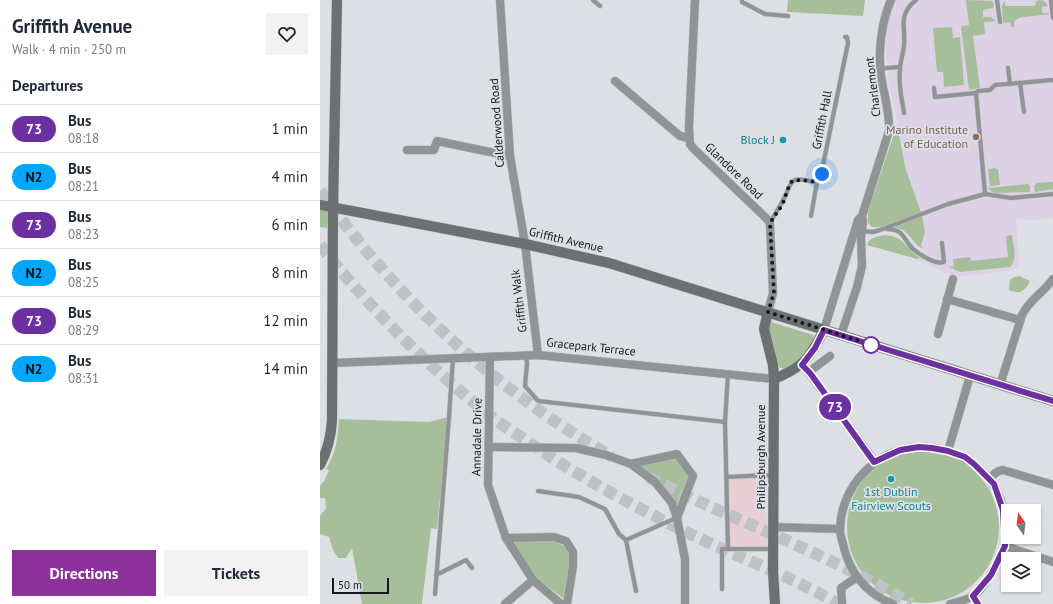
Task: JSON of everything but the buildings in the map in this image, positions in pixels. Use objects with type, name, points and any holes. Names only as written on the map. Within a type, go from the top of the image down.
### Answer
[{"type":"street","points":[[320,464],[324,449],[331,436],[332,420],[333,208],[337,0]]},
{"type":"street","name":"Calderwood Road","points":[[500,0],[510,156],[524,244]]},
{"type":"street","name":"Glandore Road","points":[[695,0],[689,138],[690,144],[692,148],[767,219],[770,224]]},
{"type":"street","name":"Charlemont","points":[[824,330],[858,229],[863,221],[862,216],[889,131],[889,117],[881,70],[881,41],[882,29],[891,0]]},
{"type":"street","name":"Glandore Road","points":[[615,81],[680,136],[689,138]]},
{"type":"street","points":[[407,150],[434,150],[438,141],[510,156]]},
{"type":"street","name":"Griffith Avenue","points":[[320,205],[524,244],[609,263],[1053,401]]},
{"type":"street","points":[[768,312],[774,293],[770,224]]},
{"type":"street","name":"Charlemont","points":[[841,335],[857,287],[862,266],[858,229]]},
{"type":"street","name":"Griffith Walk","points":[[524,244],[538,355]]},
{"type":"street","points":[[938,334],[953,279]]},
{"type":"street","points":[[1000,385],[1025,308],[1053,279]]},
{"type":"street","points":[[947,299],[1020,320]]},
{"type":"street","name":"Philipsburgh Avenue","points":[[768,312],[764,329],[773,365],[774,379],[775,604]]},
{"type":"street","name":"Gracepark Terrace","points":[[332,363],[490,357],[526,354],[774,379],[805,368],[824,330]]},
{"type":"street","points":[[830,356],[805,368],[874,462]]},
{"type":"street","name":"Annadale Drive","points":[[490,357],[488,485],[506,538],[533,580],[561,604]]},
{"type":"street","points":[[948,451],[970,376]]},
{"type":"street","points":[[489,447],[576,448],[606,455],[631,464],[655,482],[672,503],[677,518],[685,559],[685,604]]},
{"type":"street","points":[[893,604],[867,589],[857,578],[850,566],[844,550],[840,529],[843,510],[850,491],[858,479],[874,462],[900,450],[919,447],[948,451],[965,457],[994,484],[1003,510],[1005,546],[991,575],[973,596],[950,604]]},
{"type":"street","points":[[631,464],[677,454],[693,476],[677,518]]},
{"type":"street","points":[[990,479],[998,471],[1003,470],[1053,485]]},
{"type":"street","points":[[774,527],[840,529]]},
{"type":"street","points":[[506,538],[554,538],[566,541],[573,552],[573,566],[567,604]]},
{"type":"street","points":[[1005,546],[1053,562]]},
{"type":"street","points":[[842,604],[841,588],[857,578]]},
{"type":"street","points":[[505,604],[533,580]]},
{"type":"street","points":[[973,596],[978,604]]},
{"type":"lane","points":[[593,0],[600,6]]},
{"type":"lane","points":[[742,0],[742,2],[765,14],[788,16]]},
{"type":"lane","points":[[904,113],[900,80],[900,67],[904,46],[903,24],[905,13],[911,4],[916,0]]},
{"type":"lane","points":[[997,0],[1000,22]]},
{"type":"lane","points":[[1051,0],[1053,18]]},
{"type":"lane","name":"Griffith Hall","points":[[811,216],[817,182],[820,180],[821,176],[848,43],[847,37],[845,37]]},
{"type":"lane","points":[[881,70],[900,67]]},
{"type":"lane","points":[[1008,68],[1010,84]]},
{"type":"lane","points":[[934,88],[935,97],[976,93],[978,91],[989,90],[995,85],[1053,80]]},
{"type":"lane","points":[[1020,83],[1024,112]]},
{"type":"lane","points":[[976,93],[985,194]]},
{"type":"lane","points":[[770,224],[781,206],[792,181],[802,180],[817,182]]},
{"type":"lane","points":[[858,229],[873,232],[886,229],[948,204],[985,194],[1011,198],[1053,194]]},
{"type":"lane","points":[[886,229],[900,232],[912,248],[940,263],[944,262],[942,243]]},
{"type":"lane","points":[[526,354],[527,363],[525,386],[538,401],[726,422]]},
{"type":"lane","points":[[435,594],[453,358]]},
{"type":"lane","points":[[728,374],[726,422],[728,549]]},
{"type":"lane","points":[[727,477],[774,475]]},
{"type":"lane","points":[[538,491],[579,497],[605,509],[619,534],[626,540],[636,592]]},
{"type":"lane","points":[[626,540],[677,518]]},
{"type":"lane","points":[[722,589],[722,549],[774,549]]},
{"type":"lane","points":[[436,575],[466,560],[472,568]]},
{"type":"shaded area","name":"Marino Institute of Education","points":[[896,0],[1053,0],[1053,218],[1036,220],[1016,219],[1019,263],[1017,267],[1010,271],[954,277],[917,259],[920,258],[923,250],[921,245],[924,237],[925,225],[906,170],[895,110],[887,78],[889,73],[896,68],[896,65],[889,63],[886,60],[886,46],[888,22],[892,6]]},
{"type":"shaded area","points":[[729,477],[766,477],[766,550],[728,550]]},
{"type":"green space","points":[[788,0],[865,0],[863,16],[787,12]]},
{"type":"green space","points":[[966,0],[992,1],[994,4],[993,8],[983,10],[983,17],[991,17],[996,21],[984,22],[985,34],[973,36],[980,88],[969,90],[961,26],[969,25]]},
{"type":"green space","points":[[1042,0],[1048,6],[1042,7],[1042,13],[1049,14],[1018,18],[1014,22],[1014,27],[1011,27],[1010,22],[1003,23],[1002,5],[1005,1],[1005,6],[1035,6],[1036,1]]},
{"type":"green space","points":[[952,27],[953,38],[960,37],[964,85],[944,87],[943,72],[937,72],[933,28]]},
{"type":"green space","points":[[897,125],[906,170],[921,212],[882,227],[872,227],[868,223],[868,211]]},
{"type":"green space","points":[[988,169],[998,169],[1000,185],[990,186]]},
{"type":"green space","points":[[1053,182],[1053,189],[1035,192],[1034,186],[1037,183]]},
{"type":"green space","points":[[1028,184],[1030,186],[1030,192],[997,193],[992,192],[988,188]]},
{"type":"green space","points":[[320,209],[329,211],[327,228],[320,227]]},
{"type":"green space","points":[[922,215],[925,232],[921,245],[923,249],[903,230],[893,227]]},
{"type":"green space","points":[[886,235],[897,238],[920,258],[917,259],[867,245],[870,240],[877,236]]},
{"type":"green space","points":[[1012,235],[1014,260],[1010,267],[960,272],[949,267],[954,266],[953,259],[970,257],[971,261],[1008,257],[1006,236]]},
{"type":"green space","points":[[1020,276],[1030,281],[1024,290],[1016,292],[1009,290],[1010,280],[1014,277]]},
{"type":"green space","points":[[771,322],[814,336],[810,347],[803,356],[784,369],[779,367],[772,345],[769,333],[769,323]]},
{"type":"green space","points":[[448,417],[437,529],[431,528],[422,604],[362,604],[352,548],[346,558],[338,558],[333,550],[329,537],[320,534],[320,516],[326,508],[325,498],[320,498],[320,486],[329,470],[326,469],[336,445],[339,419],[429,422]]},
{"type":"green space","points":[[923,451],[952,457],[959,460],[977,473],[990,491],[993,498],[999,527],[993,556],[990,563],[977,581],[959,594],[952,597],[923,603],[894,597],[887,594],[869,581],[856,563],[853,556],[847,527],[853,498],[856,491],[869,473],[887,460],[894,457]]},
{"type":"green space","points":[[676,458],[689,475],[677,505],[660,484],[639,465]]},
{"type":"green space","points":[[544,540],[560,544],[566,548],[569,554],[570,564],[563,598],[538,579],[512,541]]},
{"type":"tunnel","points":[[320,191],[351,232],[383,270],[452,340],[489,372],[528,402],[612,457]]},
{"type":"tunnel","points":[[320,245],[360,293],[425,360],[501,424],[568,468],[626,501],[684,531],[800,584],[838,604]]},
{"type":"tunnel","points":[[648,477],[814,553],[911,604]]},
{"type":"bus line","name":"73","points":[[978,604],[973,596],[991,575],[1005,546],[1003,510],[994,484],[965,457],[948,451],[932,448],[919,447],[900,450],[874,462],[810,373],[802,365],[815,348],[824,330],[1053,401]]},
{"type":"place","name":"Marino Institute of Education","points":[[976,137]]},
{"type":"place","name":"Block J","points":[[783,140]]},
{"type":"place","name":"1st Dublin Fairview Scouts","points":[[891,479]]},
{"type":"route","points":[[822,174],[820,180],[817,182],[802,180],[792,181],[781,206],[772,218],[770,224],[774,293],[768,312],[871,345]]}]
